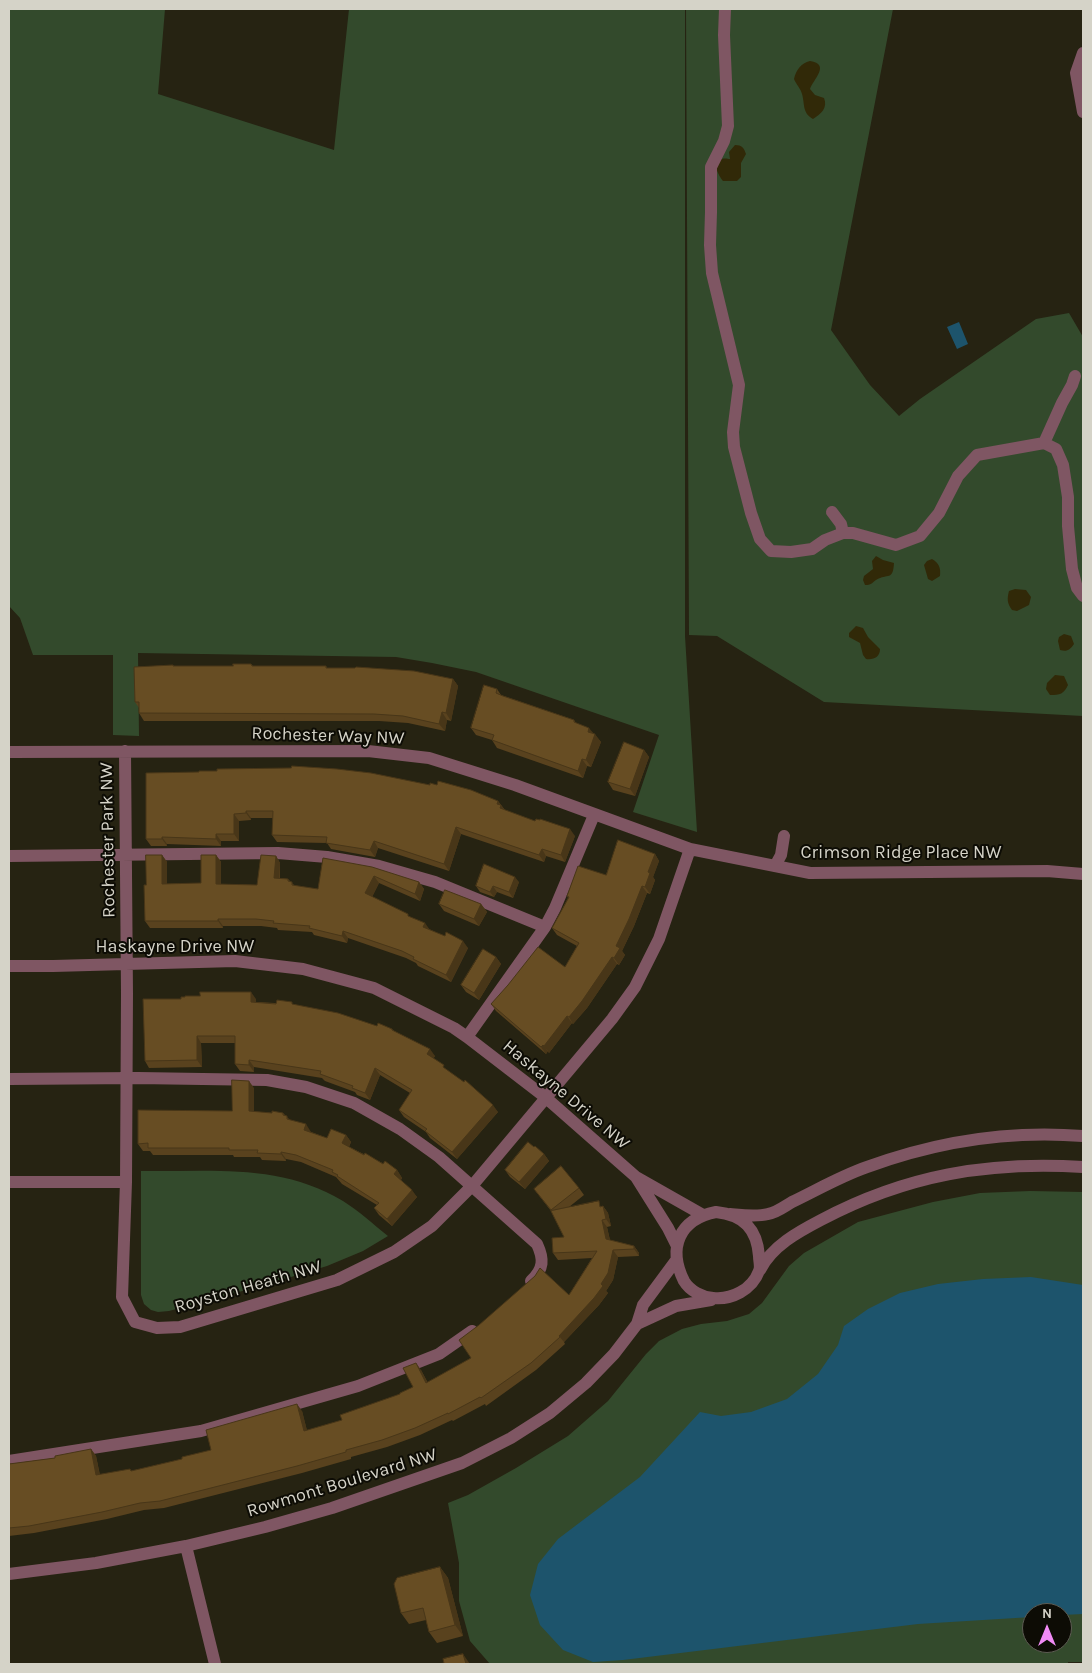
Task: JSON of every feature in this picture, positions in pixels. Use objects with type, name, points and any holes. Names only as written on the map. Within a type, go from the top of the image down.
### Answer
[{"type":"street","points":[[725,9],[724,34],[728,126],[724,141],[711,167],[712,212],[710,245],[712,273],[739,384],[734,425],[734,447],[751,514],[760,539],[771,551],[791,552],[812,549],[825,540],[843,532],[896,545],[920,536],[939,513],[958,476],[977,455],[1044,443],[1056,449],[1063,465],[1068,496],[1068,526],[1072,569],[1077,588],[1083,596]]},
{"type":"street","points":[[1083,53],[1076,72],[1083,112]]},
{"type":"street","points":[[1044,443],[1075,376]]},
{"type":"street","points":[[832,512],[843,532]]},
{"type":"street","name":"Rochester Park NW","points":[[125,751],[126,1078]]},
{"type":"street","name":"Rochester Way NW","points":[[9,752],[368,751],[429,758],[515,785],[690,849]]},
{"type":"street","points":[[467,1036],[545,926],[555,908],[594,815]]},
{"type":"street","points":[[775,866],[781,855],[784,836]]},
{"type":"street","name":"Crimson Ridge Place NW","points":[[690,849],[810,873],[1047,871],[1083,874]]},
{"type":"street","name":"Royston Heath NW","points":[[126,1078],[126,1182],[122,1297],[135,1322],[156,1328],[180,1327],[337,1280],[394,1252],[432,1226],[472,1186],[612,1019],[635,987],[659,940],[690,849]]},
{"type":"street","points":[[9,856],[278,853],[327,857],[379,866],[435,882],[545,926]]},
{"type":"street","name":"Haskayne Drive NW","points":[[9,966],[235,960],[303,969],[374,988],[467,1036],[545,1097],[636,1177],[703,1215]]},
{"type":"street","points":[[9,1079],[267,1080],[306,1088],[354,1103],[400,1128],[439,1157],[537,1244],[542,1255],[541,1267],[521,1290]]},
{"type":"street","points":[[1083,1136],[1064,1134],[1018,1135],[971,1139],[933,1146],[897,1156],[844,1176],[769,1214],[750,1216],[716,1212],[703,1215],[691,1222],[682,1232],[677,1246],[677,1259],[684,1281],[690,1287],[704,1297],[730,1298],[742,1292],[752,1283],[764,1262],[774,1251],[795,1235],[857,1202],[904,1184],[947,1174],[985,1169],[1022,1166],[1083,1167]]},
{"type":"street","name":"Haskayne Drive NW","points":[[636,1177],[677,1246]]},
{"type":"street","points":[[9,1182],[126,1182]]},
{"type":"street","points":[[730,1214],[743,1220],[752,1230],[758,1243],[760,1270]]},
{"type":"street","name":"Rowmont Boulevard NW","points":[[9,1574],[96,1563],[186,1546],[265,1527],[332,1508],[462,1463],[511,1438],[550,1413],[586,1383],[614,1354],[638,1324],[643,1305],[677,1259]]},
{"type":"street","name":"Rowmont Boulevard NW","points":[[638,1324],[676,1306],[720,1299]]},
{"type":"street","points":[[9,1461],[200,1431],[358,1386],[438,1354],[479,1326]]},
{"type":"street","points":[[186,1546],[215,1664]]},
{"type":"green space","points":[[9,9],[165,9],[158,94],[334,150],[349,9],[685,9],[685,636],[697,832],[633,812],[659,735],[476,672],[396,657],[138,653],[139,736],[113,735],[113,655],[33,655],[20,618],[9,606]]},
{"type":"green space","points":[[686,9],[893,9],[831,330],[870,385],[899,416],[920,399],[1036,319],[1069,313],[1083,337],[1083,716],[824,702],[717,636],[689,635]]},
{"type":"green space","points":[[141,1171],[245,1172],[295,1180],[343,1201],[388,1236],[363,1251],[327,1266],[169,1311],[158,1312],[151,1310],[144,1304],[141,1295]]},
{"type":"green space","points":[[1030,1191],[1083,1192],[1083,1662],[1068,1662],[1068,1664],[490,1664],[470,1641],[459,1601],[459,1563],[448,1503],[468,1495],[568,1436],[608,1401],[659,1341],[682,1329],[701,1324],[727,1321],[749,1314],[762,1303],[789,1266],[804,1253],[858,1222],[933,1202],[980,1193]]},
{"type":"sand","points":[[810,61],[819,65],[820,69],[810,89],[815,95],[824,98],[825,102],[823,110],[813,119],[805,111],[801,92],[794,79],[799,67]]},
{"type":"sand","points":[[735,145],[742,147],[746,154],[741,163],[741,177],[737,181],[723,181],[716,169],[718,160],[730,159],[729,152]]},
{"type":"sand","points":[[876,556],[894,563],[892,572],[889,576],[865,585],[864,576],[873,569],[872,561]]},
{"type":"sand","points":[[932,559],[940,568],[940,576],[932,581],[928,579],[924,565]]},
{"type":"sand","points":[[1015,589],[1026,590],[1031,597],[1029,605],[1017,611],[1012,610],[1008,601],[1009,591]]},
{"type":"sand","points":[[856,626],[863,628],[868,637],[880,649],[876,657],[866,659],[860,643],[849,637],[849,633]]},
{"type":"sand","points":[[1064,634],[1071,636],[1074,644],[1066,651],[1060,650],[1058,641],[1059,637]]},
{"type":"sand","points":[[1055,675],[1064,676],[1068,685],[1061,693],[1050,695],[1046,689],[1047,683]]},
{"type":"water","points":[[959,322],[968,344],[957,349],[947,327]]},
{"type":"water","points":[[1031,1277],[1083,1285],[1083,1614],[1072,1615],[1072,1603],[1022,1603],[1022,1618],[918,1624],[593,1662],[563,1650],[540,1625],[530,1595],[538,1564],[558,1539],[640,1477],[700,1412],[721,1416],[751,1412],[787,1399],[818,1374],[838,1345],[844,1326],[868,1309],[900,1293],[938,1284],[983,1279]]},
{"type":"building","points":[[233,664],[251,664],[252,666],[326,666],[326,668],[356,667],[414,671],[453,679],[446,713],[442,712],[439,724],[403,716],[374,714],[139,713],[139,702],[135,702],[134,667],[173,665],[233,666]]},
{"type":"building","points":[[484,685],[497,689],[496,693],[503,696],[574,720],[574,722],[589,728],[588,732],[595,734],[586,760],[582,759],[578,771],[492,740],[494,735],[471,728]]},
{"type":"building","points":[[624,742],[644,750],[630,789],[608,782]]},
{"type":"building","points":[[292,766],[371,773],[430,785],[430,783],[437,785],[438,781],[471,790],[498,801],[497,804],[501,805],[500,808],[535,821],[540,819],[570,829],[561,855],[542,849],[539,855],[456,827],[444,864],[374,841],[370,850],[326,843],[327,837],[272,835],[273,811],[246,811],[246,813],[234,814],[234,834],[216,834],[216,839],[162,837],[162,839],[146,839],[146,773],[217,771],[217,769],[291,768]]},
{"type":"building","points":[[618,840],[655,854],[645,887],[642,886],[616,946],[620,948],[614,958],[612,957],[569,1017],[567,1016],[544,1046],[541,1047],[491,1004],[538,947],[565,967],[579,943],[552,928],[569,897],[567,896],[578,866],[606,875]]},
{"type":"building","points":[[146,855],[162,855],[162,884],[201,883],[201,855],[216,855],[216,884],[257,885],[261,855],[276,856],[274,878],[288,879],[288,881],[292,882],[292,885],[318,889],[323,858],[372,867],[419,882],[415,894],[374,876],[365,893],[425,923],[423,927],[445,936],[446,932],[463,941],[446,975],[413,959],[414,957],[402,951],[343,931],[342,936],[309,928],[310,926],[273,923],[274,921],[256,919],[145,921],[144,885],[146,885]]},
{"type":"building","points":[[484,864],[515,877],[509,892],[493,886],[490,892],[476,886]]},
{"type":"building","points":[[445,890],[481,904],[474,919],[439,904]]},
{"type":"building","points":[[483,949],[496,957],[474,993],[461,985]]},
{"type":"building","points":[[200,992],[251,992],[251,1002],[276,1004],[277,1000],[292,1002],[292,1004],[338,1013],[377,1026],[378,1023],[430,1049],[427,1054],[464,1082],[465,1080],[493,1105],[452,1152],[425,1131],[427,1129],[399,1110],[412,1090],[375,1068],[365,1093],[352,1088],[353,1086],[320,1074],[321,1071],[249,1060],[249,1065],[235,1064],[235,1036],[197,1036],[197,1060],[145,1061],[143,999],[181,999],[181,997],[185,996],[200,996]]},
{"type":"building","points":[[232,1080],[249,1081],[249,1111],[283,1113],[283,1115],[287,1116],[287,1119],[306,1124],[304,1130],[327,1138],[331,1129],[346,1135],[342,1143],[364,1155],[365,1153],[383,1164],[385,1161],[397,1170],[394,1174],[412,1190],[387,1219],[374,1208],[379,1203],[337,1176],[332,1172],[333,1170],[296,1155],[281,1152],[281,1154],[257,1153],[258,1150],[229,1150],[229,1148],[148,1148],[148,1143],[138,1144],[138,1110],[232,1111]]},
{"type":"building","points":[[528,1142],[544,1154],[519,1182],[505,1170]]},
{"type":"building","points":[[561,1166],[579,1188],[551,1210],[534,1189]]},
{"type":"building","points":[[599,1201],[600,1207],[603,1206],[606,1219],[602,1220],[606,1239],[634,1246],[634,1249],[613,1250],[608,1273],[601,1284],[603,1286],[560,1337],[531,1363],[481,1398],[415,1428],[346,1450],[346,1452],[297,1466],[160,1501],[140,1503],[29,1526],[9,1528],[9,1464],[55,1458],[55,1456],[91,1449],[96,1475],[130,1469],[131,1471],[211,1450],[206,1430],[297,1404],[304,1431],[342,1420],[340,1415],[400,1394],[413,1387],[403,1368],[416,1363],[426,1383],[471,1358],[459,1340],[535,1276],[540,1268],[569,1295],[597,1251],[553,1253],[552,1238],[564,1237],[551,1211]]},
{"type":"building","points":[[440,1567],[455,1625],[429,1632],[423,1608],[401,1613],[394,1584],[397,1578]]},
{"type":"building","points":[[463,1654],[466,1664],[438,1664],[444,1663],[443,1659]]}]
